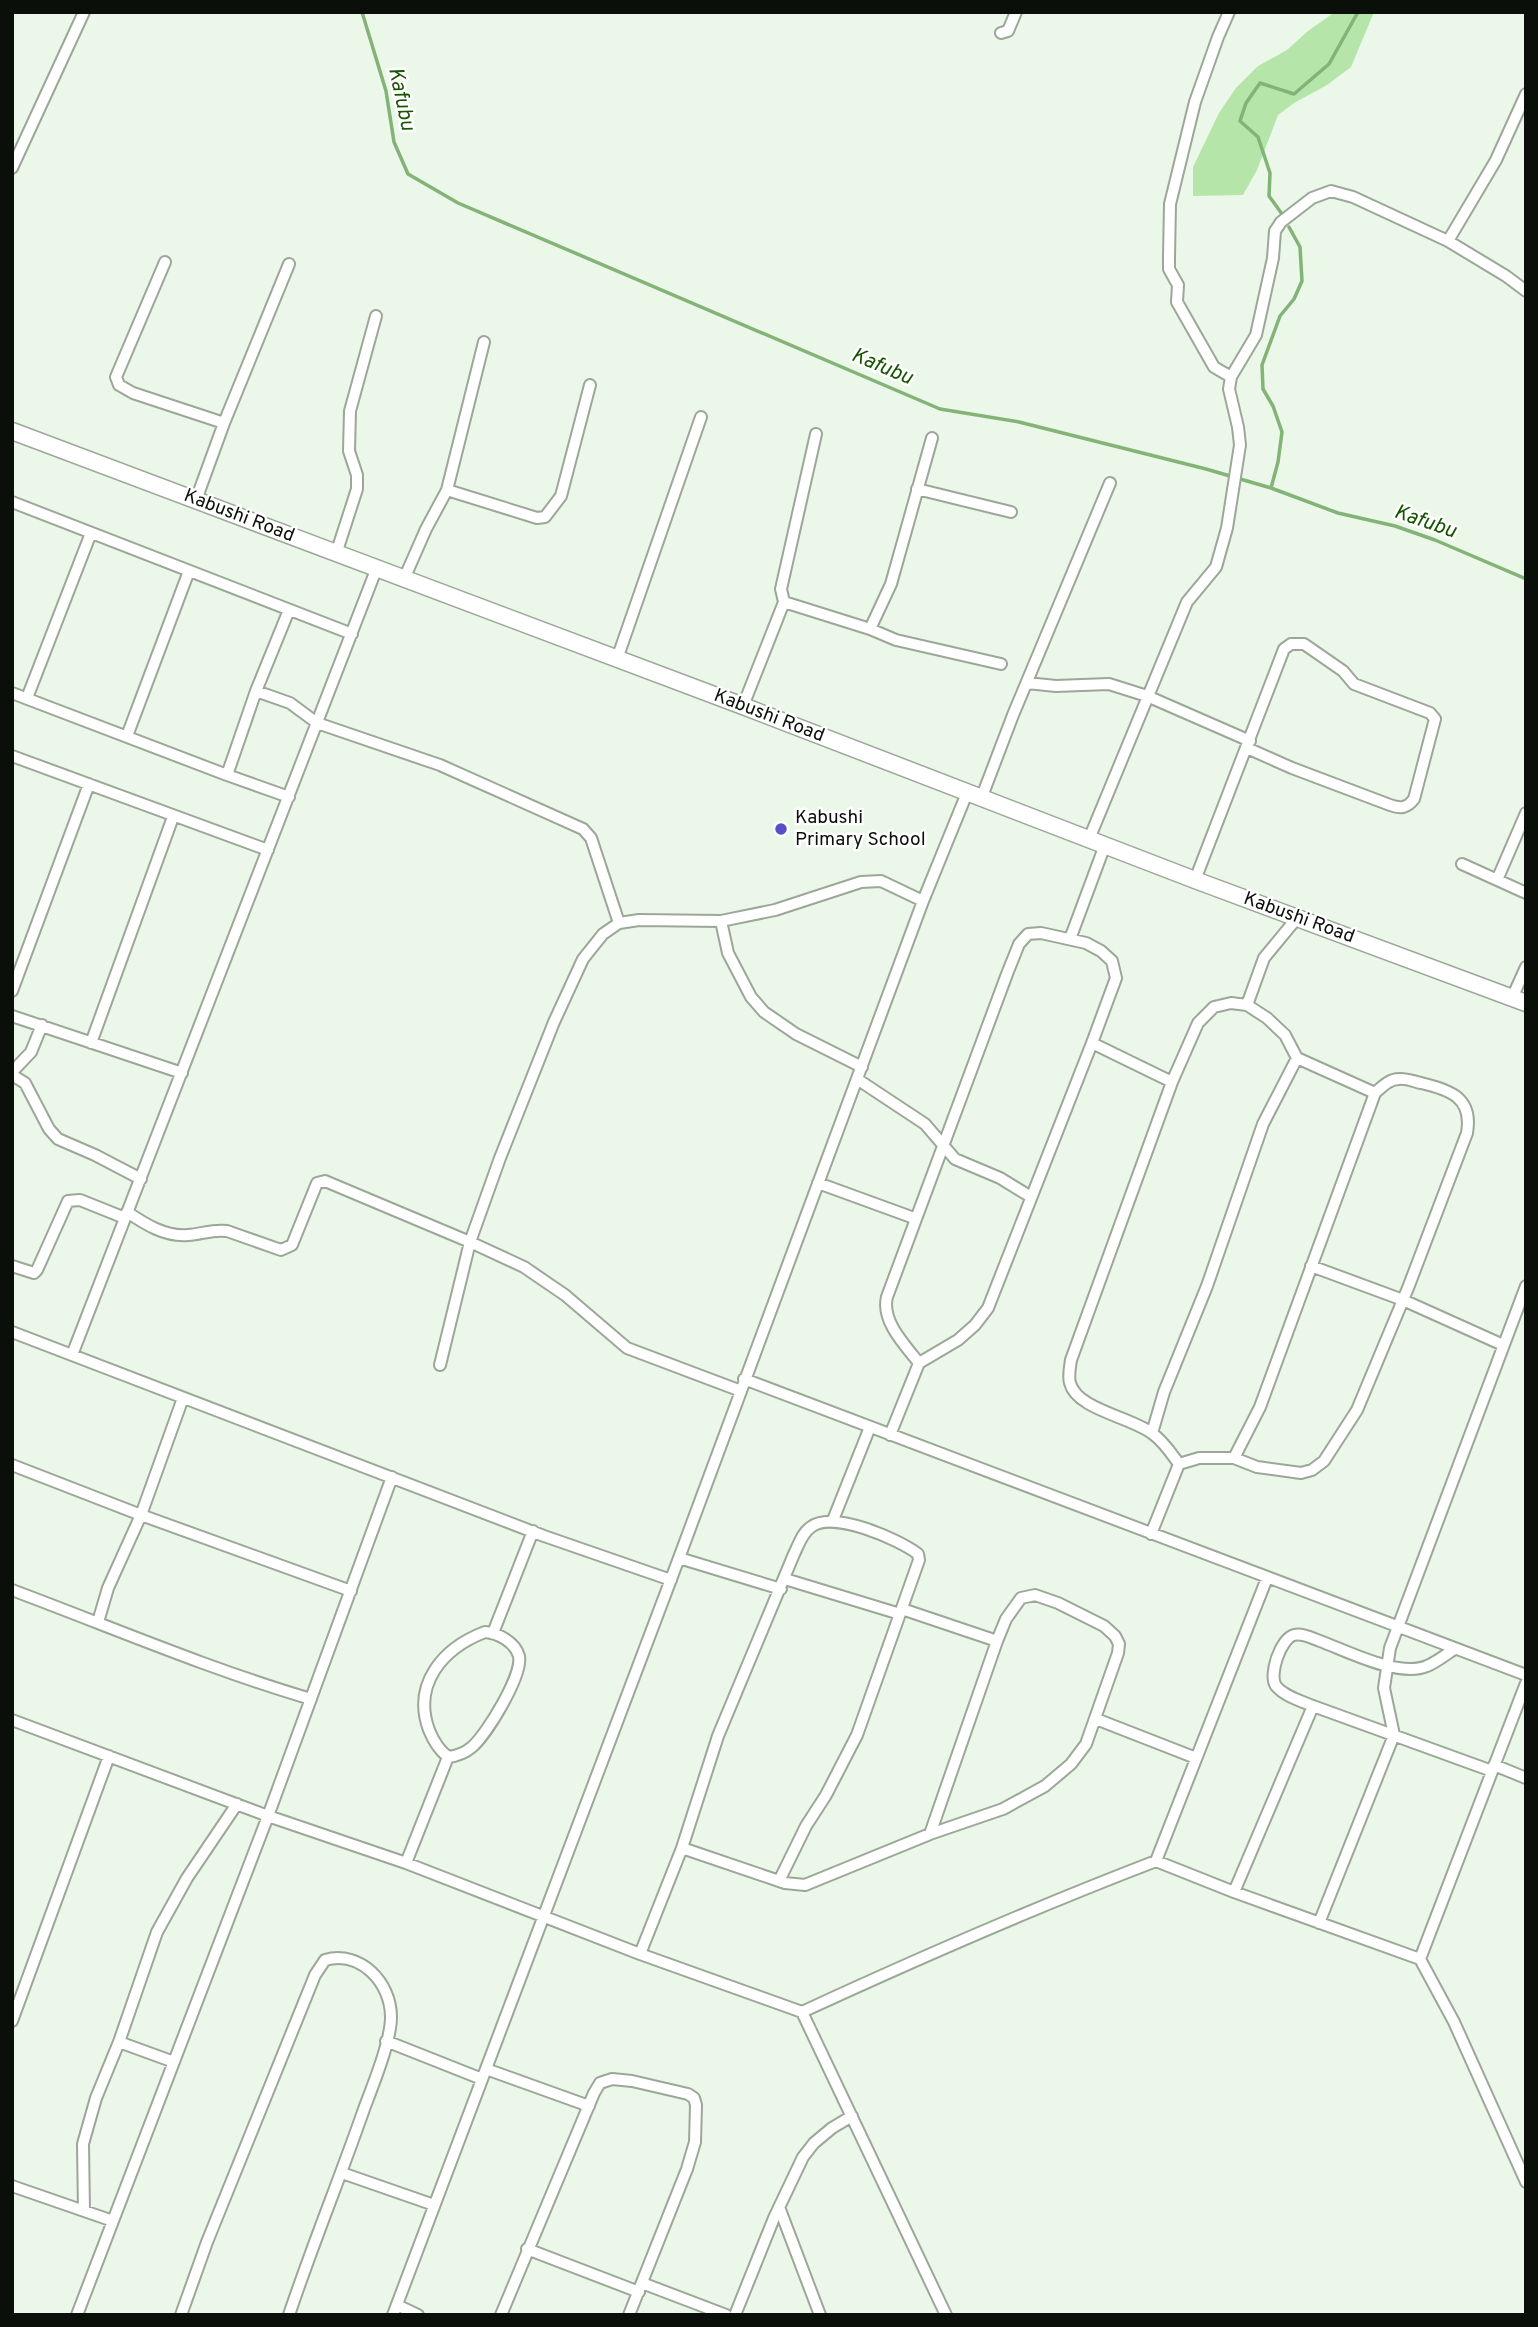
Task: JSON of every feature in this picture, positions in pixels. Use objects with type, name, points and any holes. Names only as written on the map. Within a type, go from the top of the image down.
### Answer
[{"type":"main road","name":"Kabushi Road","points":[[12,431],[743,706],[1195,880],[1519,1000]]},
{"type":"street","points":[[12,168],[84,12]]},
{"type":"street","points":[[1001,33],[1008,31],[1016,12]]},
{"type":"street","points":[[1229,12],[1217,37],[1195,102],[1170,204],[1169,257],[1170,269],[1178,285],[1180,308],[1214,367],[1231,377]]},
{"type":"street","points":[[1448,241],[1496,160],[1526,94]]},
{"type":"street","points":[[1070,939],[1097,842],[1147,696],[1187,602],[1216,568],[1227,528],[1239,450],[1238,427],[1229,389],[1231,377],[1256,335],[1267,294],[1275,231],[1281,222],[1312,198],[1331,191],[1353,197],[1448,241],[1526,291]]},
{"type":"street","points":[[165,262],[116,376],[119,385],[132,393],[224,423]]},
{"type":"street","points":[[196,500],[224,423],[289,264]]},
{"type":"street","points":[[336,554],[356,489],[357,475],[349,451],[350,411],[376,316]]},
{"type":"street","points":[[404,579],[447,490],[484,342]]},
{"type":"street","points":[[447,490],[537,518],[545,517],[562,496],[590,385]]},
{"type":"street","points":[[617,659],[701,417]]},
{"type":"street","points":[[743,706],[783,602],[781,589],[816,433]]},
{"type":"street","points":[[870,629],[891,584],[932,438]]},
{"type":"street","points":[[418,2315],[395,2310],[671,1580],[923,901],[1027,683],[1110,484]]},
{"type":"street","points":[[918,489],[1011,512]]},
{"type":"street","points":[[12,502],[352,634]]},
{"type":"street","points":[[27,698],[91,533]]},
{"type":"street","points":[[72,1355],[376,569]]},
{"type":"street","points":[[127,736],[189,571]]},
{"type":"street","points":[[783,602],[870,629],[896,640],[1001,664]]},
{"type":"street","points":[[227,775],[256,691],[289,610]]},
{"type":"street","points":[[1027,683],[1056,686],[1109,684],[1147,696],[1248,744],[1292,768],[1390,806],[1402,808],[1414,799],[1435,719],[1430,713],[1354,684],[1343,671],[1304,644],[1291,644],[1284,649],[1279,659],[1248,744],[1195,880]]},
{"type":"street","points":[[256,691],[290,703],[317,723],[440,765],[583,829],[592,838],[619,923]]},
{"type":"street","points":[[12,693],[289,797]]},
{"type":"street","points":[[12,756],[268,850]]},
{"type":"street","points":[[12,992],[89,784]]},
{"type":"street","points":[[1497,880],[1526,813]]},
{"type":"street","points":[[91,1043],[173,817]]},
{"type":"street","points":[[1462,864],[1526,894]]},
{"type":"street","points":[[440,1364],[470,1242],[527,1087],[583,959],[603,934],[619,923],[657,919],[721,921],[775,910],[861,882],[881,881],[923,901]]},
{"type":"street","points":[[1247,1005],[1264,958],[1297,918]]},
{"type":"street","points":[[721,921],[728,953],[751,997],[764,1012],[796,1034],[862,1067]]},
{"type":"street","points":[[890,1435],[919,1363],[958,1340],[975,1325],[988,1308],[1116,978],[1112,961],[1101,951],[1070,939],[1041,933],[1028,934],[1019,944],[914,1219],[884,1307],[892,1326],[919,1363]]},
{"type":"street","points":[[1519,1000],[1526,967]]},
{"type":"street","points":[[1179,1464],[1167,1447],[1152,1433],[1089,1404],[1077,1396],[1069,1380],[1071,1360],[1172,1082],[1198,1023],[1214,1007],[1231,1003],[1247,1005],[1267,1018],[1285,1035],[1297,1058],[1376,1093]]},
{"type":"street","points":[[12,1016],[182,1073]]},
{"type":"street","points":[[42,1025],[31,1052],[12,1073],[25,1083],[58,1139],[141,1179]]},
{"type":"street","points":[[1093,1043],[1172,1082]]},
{"type":"street","points":[[1152,1433],[1164,1392],[1207,1286],[1263,1124],[1297,1058]]},
{"type":"street","points":[[1179,1464],[1199,1458],[1234,1458],[1257,1467],[1301,1473],[1312,1470],[1324,1461],[1357,1410],[1464,1142],[1470,1117],[1465,1105],[1454,1094],[1439,1087],[1400,1078],[1387,1083],[1376,1093],[1259,1407],[1234,1458]]},
{"type":"street","points":[[857,1079],[918,1119],[949,1154],[964,1164],[1000,1178],[1031,1197]]},
{"type":"street","points":[[12,1266],[34,1273],[68,1202],[80,1200],[126,1215],[161,1231],[187,1235],[218,1229],[281,1250],[292,1245],[317,1183],[321,1181],[470,1242],[534,1274],[565,1295],[627,1348],[741,1391]]},
{"type":"street","points":[[818,1183],[914,1219]]},
{"type":"street","points":[[1311,1266],[1403,1300],[1503,1345]]},
{"type":"street","points":[[1319,1923],[1394,1735],[1384,1688],[1386,1665],[1397,1627],[1526,1286]]},
{"type":"street","points":[[12,1332],[533,1531],[671,1580]]},
{"type":"street","points":[[744,1379],[1526,1675]]},
{"type":"street","points":[[98,1622],[111,1579],[141,1515],[183,1398]]},
{"type":"street","points":[[833,1520],[870,1427]]},
{"type":"street","points":[[1151,1534],[1179,1464]]},
{"type":"street","points":[[12,1465],[351,1591]]},
{"type":"street","points":[[77,2315],[268,1816],[392,1476]]},
{"type":"street","points":[[640,1954],[682,1848],[718,1736],[803,1535],[813,1525],[833,1520],[880,1534],[909,1547],[918,1554],[915,1577],[857,1735],[831,1787],[806,1826],[779,1881]]},
{"type":"street","points":[[493,1633],[533,1531]]},
{"type":"street","points":[[679,1558],[901,1611],[997,1641]]},
{"type":"street","points":[[1156,1861],[1267,1578]]},
{"type":"street","points":[[12,1590],[241,1677],[311,1699]]},
{"type":"street","points":[[682,1848],[779,1881],[796,1885],[811,1884],[930,1834],[1003,1808],[1045,1786],[1080,1753],[1096,1718],[1119,1644],[1104,1626],[1058,1603],[1027,1595],[1014,1605],[997,1641],[930,1834]]},
{"type":"street","points":[[493,1633],[515,1648],[518,1668],[485,1732],[465,1752],[448,1757],[432,1736],[425,1719],[424,1693],[443,1659],[455,1648],[477,1635],[493,1633]]},
{"type":"street","points":[[1455,1649],[1426,1667],[1404,1669],[1295,1634],[1286,1639],[1278,1654],[1273,1676],[1275,1685],[1287,1695],[1313,1706],[1526,1778]]},
{"type":"street","points":[[1420,1959],[1526,1683]]},
{"type":"street","points":[[1234,1892],[1313,1706]]},
{"type":"street","points":[[1096,1718],[1196,1758]]},
{"type":"street","points":[[12,1720],[268,1816],[406,1863],[640,1954],[802,2012],[1038,1907],[1156,1861],[1420,1959],[1454,2022],[1526,2182]]},
{"type":"street","points":[[12,2021],[109,1756]]},
{"type":"street","points":[[406,1863],[448,1757]]},
{"type":"street","points":[[84,2211],[83,2144],[96,2098],[161,1923],[187,1878],[237,1804]]},
{"type":"street","points":[[181,2315],[207,2242],[315,1975],[325,1960],[338,1956],[357,1962],[378,1977],[386,1990],[391,2018],[386,2041],[342,2173],[289,2315]]},
{"type":"street","points":[[802,2012],[946,2315]]},
{"type":"street","points":[[386,2041],[589,2106]]},
{"type":"street","points":[[119,2042],[174,2062]]},
{"type":"street","points":[[500,2315],[589,2106],[600,2083],[605,2080],[632,2081],[662,2087],[694,2098],[695,2142],[691,2157],[629,2315]]},
{"type":"street","points":[[734,2315],[798,2166],[808,2150],[832,2127],[852,2116]]},
{"type":"street","points":[[342,2173],[434,2205]]},
{"type":"street","points":[[12,2186],[114,2221]]},
{"type":"street","points":[[779,2207],[820,2315]]},
{"type":"street","points":[[527,2249],[726,2315]]},
{"type":"green space","points":[[1335,12],[1374,12],[1351,67],[1278,115],[1257,170],[1243,195],[1193,196],[1193,167],[1219,113],[1236,88],[1258,66],[1287,50]]},
{"type":"waterway","name":"Kafubu","points":[[362,12],[386,91],[394,142],[408,174],[458,203],[940,409],[1019,422],[1206,469],[1271,488],[1338,513],[1395,526],[1526,579]]},
{"type":"waterway","points":[[1282,214],[1269,196],[1270,173],[1258,137],[1240,121],[1246,103],[1260,83],[1294,94],[1329,64],[1358,12]]},
{"type":"waterway","points":[[1271,488],[1282,432],[1273,406],[1263,389],[1262,365],[1280,316],[1294,299],[1302,281],[1300,247],[1289,227]]},
{"type":"place","name":"Kabushi Primary School","points":[[781,829]]}]
